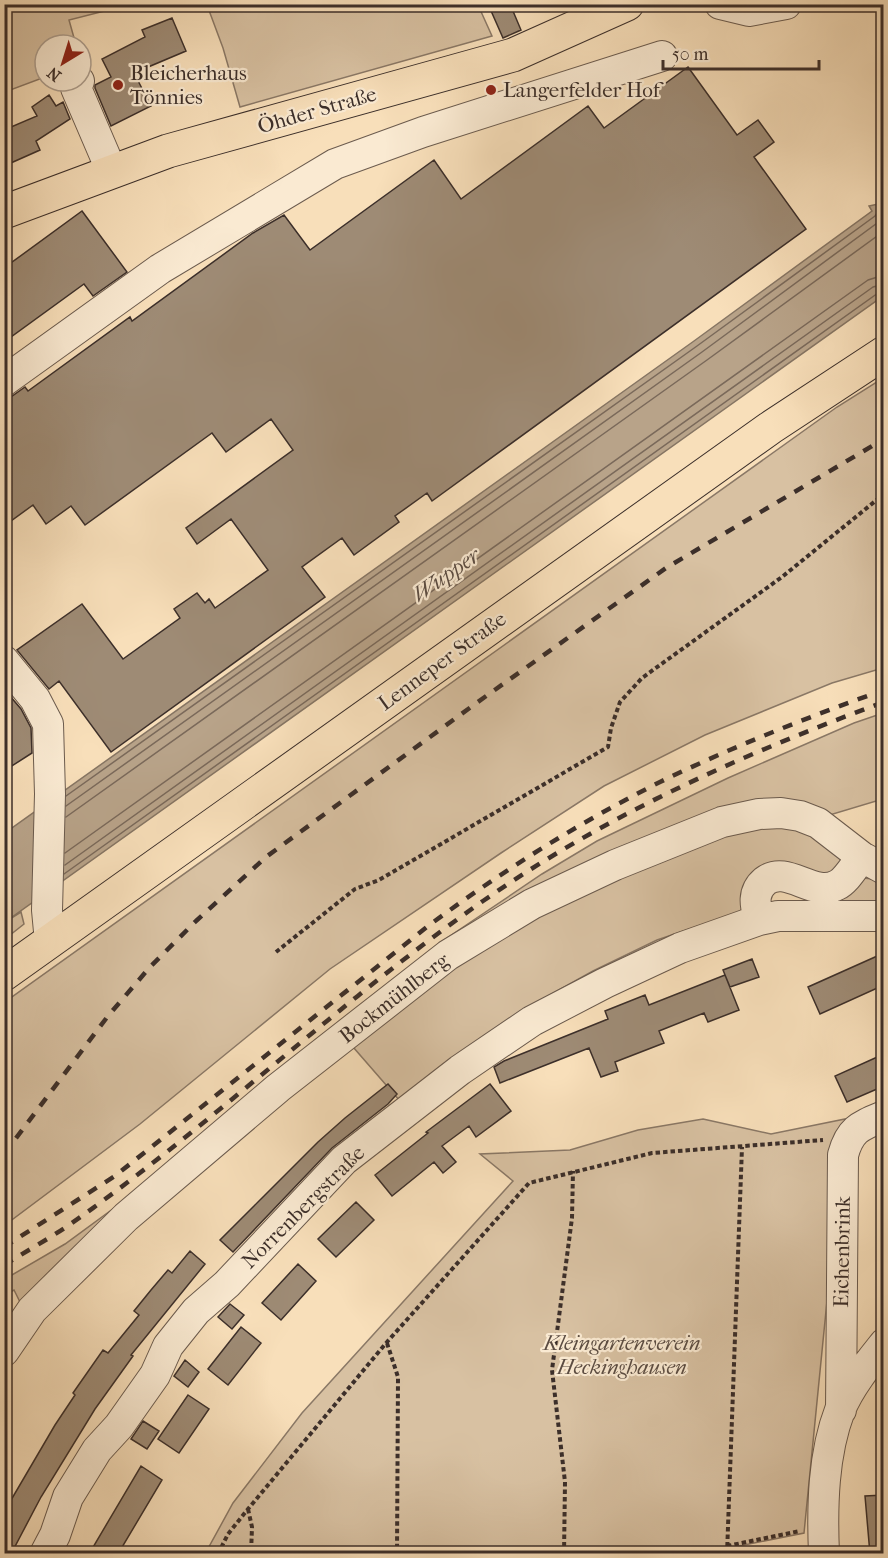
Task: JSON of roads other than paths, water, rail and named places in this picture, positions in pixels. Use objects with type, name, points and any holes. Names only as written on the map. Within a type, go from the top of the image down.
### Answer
[{"type":"main road","name":"Öhder Straße","points":[[4,212],[168,152],[513,55],[627,4]]},
{"type":"main road","name":"Lenneper Straße","points":[[4,974],[770,428],[884,353]]},
{"type":"street","points":[[720,4],[748,11],[786,4]]},
{"type":"street","points":[[4,381],[160,269],[335,164],[423,132],[662,56]]},
{"type":"street","points":[[78,93],[112,172]]},
{"type":"street","points":[[4,660],[34,699],[48,724],[50,794],[47,910],[50,942]]},
{"type":"street","name":"Bockmühlberg","points":[[4,1351],[32,1310],[126,1217],[278,1088],[448,955],[531,904],[722,822],[759,814],[781,813],[800,816],[818,823],[873,863],[838,885],[828,888],[780,875],[771,877],[756,892],[755,903],[759,920]]},
{"type":"street","name":"Norrenbergstraße","points":[[45,1554],[55,1535],[68,1497],[97,1450],[119,1426],[155,1376],[168,1346],[196,1311],[227,1284],[344,1160],[460,1070],[532,1021],[680,948],[759,920],[778,916],[884,916]]},
{"type":"street","name":"Eichenbrink","points":[[841,1410],[843,1155],[847,1138],[854,1130],[884,1116]]},
{"type":"street","points":[[823,1540],[825,1482],[831,1444],[841,1410],[866,1366],[884,1344]]},
{"type":"water","name":"Wupper","points":[[883,203],[883,296],[5,922],[5,833],[694,341],[872,211],[869,206]]},
{"type":"railway","points":[[4,1154],[108,1016],[150,967],[266,857],[666,568],[884,439]]},
{"type":"railway","points":[[4,1247],[115,1176],[428,926],[541,849],[599,814],[687,769],[770,733],[884,690]]},
{"type":"railway","points":[[4,1265],[64,1229],[125,1185],[378,979],[430,939],[530,870],[578,841],[677,789],[779,743],[884,702]]},
{"type":"place","name":"Bleicherhaus Tönnies","points":[[118,85]]},
{"type":"place","name":"Langerfelder Hof","points":[[491,90]]},
{"type":"park label","name":"Kleingartenverein Heckinghausen","points":[[622,1355]]}]
